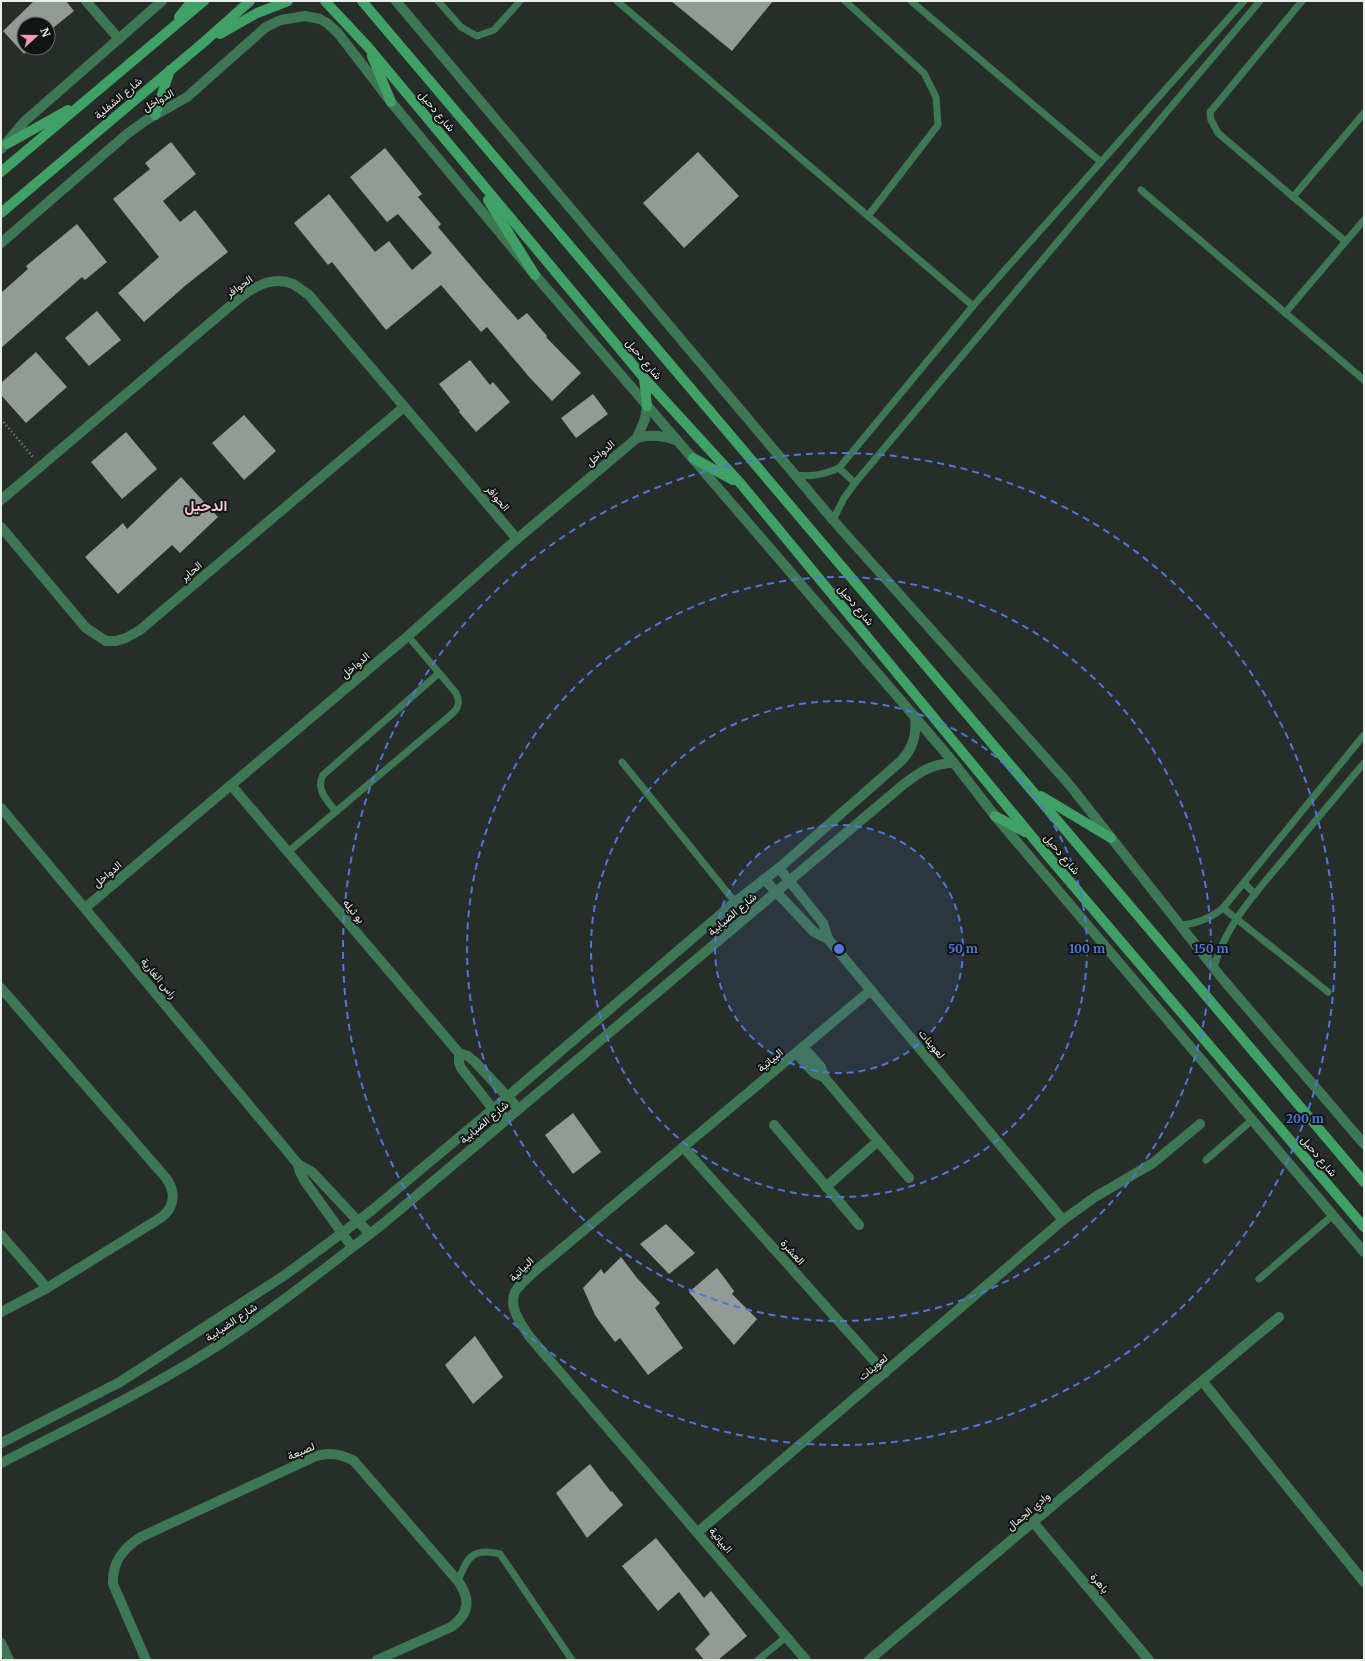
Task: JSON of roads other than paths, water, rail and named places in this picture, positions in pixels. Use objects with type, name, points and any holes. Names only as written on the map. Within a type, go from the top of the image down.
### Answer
[{"type":"main road","points":[[175,26],[180,16],[192,1]]},
{"type":"main road","name":"شارع الشفلية","points":[[1,172],[204,1]]},
{"type":"main road","name":"شارع الشفلية","points":[[1,213],[204,42],[250,1]]},
{"type":"main road","points":[[204,42],[257,13],[288,1]]},
{"type":"main road","name":"شارع دحيل","points":[[325,1],[368,47],[644,378],[741,484],[1030,834],[1364,1227]]},
{"type":"main road","name":"شارع دحيل","points":[[362,1],[1364,1182]]},
{"type":"main road","points":[[368,47],[391,102]]},
{"type":"main road","points":[[155,115],[170,70]]},
{"type":"main road","points":[[4,146],[89,99]]},
{"type":"main road","points":[[470,169],[535,275]]},
{"type":"main road","points":[[644,378],[646,406]]},
{"type":"main road","points":[[693,458],[741,484]]},
{"type":"main road","points":[[1034,792],[1111,838]]},
{"type":"main road","points":[[995,816],[1030,834]]},
{"type":"street","points":[[86,1],[119,39]]},
{"type":"street","points":[[4,146],[25,121],[162,1]]},
{"type":"street","points":[[396,1],[794,475],[1046,756],[1179,925],[1364,1144]]},
{"type":"street","name":"الدواخل","points":[[1,243],[127,134],[155,115],[186,97],[260,32],[274,23],[298,16],[313,17],[327,23],[338,33],[391,102]]},
{"type":"street","points":[[391,102],[646,406],[675,440],[693,458],[954,763],[995,816],[1364,1252]]},
{"type":"street","name":"الحوافر","points":[[1,500],[243,295],[258,285],[274,281],[293,284],[309,295],[517,539]]},
{"type":"street","name":"الحاير","points":[[1,527],[86,628],[106,641],[116,641],[126,638],[140,630],[404,406]]},
{"type":"street","name":"الدواخل","points":[[86,908],[408,636],[517,539],[637,438],[645,419],[646,406]]},
{"type":"street","points":[[637,438],[660,435],[675,440]]},
{"type":"street","name":"شارع الضبابية","points":[[1,1443],[120,1382],[279,1279],[358,1221],[493,1109],[735,902],[779,868],[907,754],[915,736],[915,717]]},
{"type":"street","name":"شارع الضبابية","points":[[1,1463],[117,1404],[217,1346],[287,1298],[370,1234],[920,772],[936,764],[954,763]]},
{"type":"street","name":"بو ثيله","points":[[231,785],[459,1053],[472,1058],[519,1109]]},
{"type":"street","name":"راس الغارية","points":[[1,808],[86,908],[298,1164],[312,1172],[370,1234]]},
{"type":"street","name":"لعوينات","points":[[779,868],[823,923],[828,940]]},
{"type":"street","name":"لعوينات","points":[[764,879],[814,932],[828,940],[1063,1220]]},
{"type":"street","points":[[1,988],[166,1178],[170,1183],[174,1195],[171,1208],[162,1217],[47,1288],[1,1312]]},
{"type":"street","name":"البياتية","points":[[806,1660],[529,1336],[520,1322],[515,1309],[514,1300],[515,1292],[535,1271],[871,990]]},
{"type":"street","points":[[800,1050],[814,1073],[824,1077],[909,1178]]},
{"type":"street","name":"بو ثيله","points":[[459,1053],[459,1063],[461,1068],[503,1122]]},
{"type":"street","name":"لعوينات","points":[[698,1532],[1063,1220],[1095,1197],[1153,1163],[1200,1124]]},
{"type":"street","points":[[774,1125],[858,1225]]},
{"type":"street","points":[[826,1187],[878,1141]]},
{"type":"street","name":"العشرة","points":[[683,1147],[885,1373]]},
{"type":"street","name":"راس الغارية","points":[[298,1164],[304,1180],[352,1247]]},
{"type":"street","points":[[1,1235],[47,1288]]},
{"type":"street","name":"وادي الجمال","points":[[870,1660],[1033,1522],[1279,1318]]},
{"type":"street","points":[[1202,1382],[1364,1582]]},
{"type":"street","name":"لصبعة","points":[[146,1660],[113,1584],[112,1575],[114,1565],[122,1552],[129,1544],[141,1537],[326,1453],[337,1454],[354,1461],[458,1582],[466,1596],[464,1614],[459,1622],[451,1628],[378,1660]]},
{"type":"street","name":"باهرة","points":[[1033,1522],[1149,1660]]},
{"type":"street","points":[[1,1643],[9,1660]]},
{"type":"lane","points":[[438,1],[461,27],[477,36],[494,30],[520,1]]},
{"type":"lane","points":[[617,1],[973,306]]},
{"type":"lane","points":[[845,1],[924,74],[936,97],[938,125],[868,216]]},
{"type":"lane","points":[[911,1],[1101,162]]},
{"type":"lane","points":[[794,475],[811,476],[824,474],[839,468],[973,306],[1244,1]]},
{"type":"lane","points":[[833,520],[844,498],[855,483],[1260,1]]},
{"type":"lane","points":[[1302,1],[1210,112],[1211,120],[1218,134],[1345,241]]},
{"type":"lane","points":[[1293,197],[1364,113]]},
{"type":"lane","points":[[1141,190],[1364,380]]},
{"type":"lane","points":[[1285,313],[1364,220]]},
{"type":"lane","points":[[839,468],[855,483]]},
{"type":"lane","points":[[288,852],[459,706],[458,697],[408,636]]},
{"type":"lane","points":[[336,812],[320,789],[323,775],[439,673]]},
{"type":"lane","points":[[1179,925],[1192,925],[1204,921],[1223,908],[1364,735]]},
{"type":"lane","points":[[622,762],[735,902]]},
{"type":"lane","points":[[1214,967],[1222,942],[1236,919],[1364,763]]},
{"type":"lane","points":[[1244,883],[1255,894]]},
{"type":"lane","points":[[1223,908],[1328,992]]},
{"type":"lane","points":[[1206,1160],[1252,1120]]},
{"type":"lane","points":[[1258,1279],[1332,1215]]},
{"type":"lane","points":[[458,1582],[466,1562],[474,1555],[486,1550],[500,1554],[572,1660]]},
{"type":"lane","points":[[758,1660],[786,1636]]},
{"type":"district","name":"الدحيل","points":[[206,505]]}]
